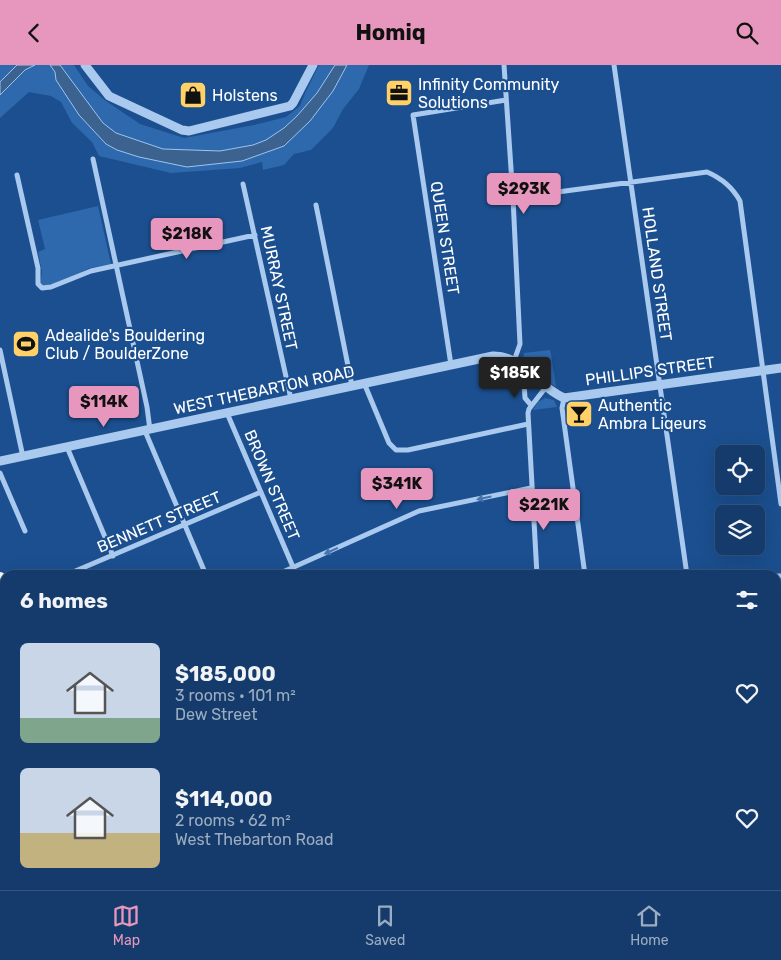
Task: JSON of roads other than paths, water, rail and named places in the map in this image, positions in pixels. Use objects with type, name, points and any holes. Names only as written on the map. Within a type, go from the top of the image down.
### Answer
[{"type":"street","points":[[84,65],[109,96],[182,130],[188,131],[290,106],[313,65]]},
{"type":"street","points":[[504,65],[520,344],[514,361]]},
{"type":"street","name":"HOLLAND STREET","points":[[614,65],[686,570]]},
{"type":"street","name":"QUEEN STREET","points":[[451,365],[413,115],[506,100]]},
{"type":"street","points":[[93,159],[146,407],[147,431],[204,570]]},
{"type":"street","points":[[513,198],[707,172],[715,175],[735,191],[740,201],[781,504]]},
{"type":"street","points":[[17,175],[38,268],[37,282],[39,286],[48,288],[91,271],[255,235]]},
{"type":"street","name":"MURRAY STREET","points":[[244,184],[291,399]]},
{"type":"street","points":[[316,205],[352,386]]},
{"type":"street","points":[[0,350],[23,457]]},
{"type":"street","name":"WEST THEBARTON ROAD","points":[[0,461],[493,356],[500,356],[514,361],[530,374]]},
{"type":"street","name":"PHILLIPS STREET","points":[[530,374],[564,398],[781,368]]},
{"type":"street","points":[[364,383],[388,443],[396,450],[408,450],[528,424]]},
{"type":"street","points":[[524,383],[525,398],[531,405]]},
{"type":"street","points":[[537,570],[528,424],[529,409],[546,387]]},
{"type":"street","points":[[564,398],[562,408],[584,570]]},
{"type":"street","name":"BROWN STREET","points":[[227,413],[293,567]]},
{"type":"street","points":[[67,447],[113,556]]},
{"type":"street","points":[[0,473],[25,531]]},
{"type":"street","points":[[287,570],[418,511],[531,488]]},
{"type":"street","name":"BENNETT STREET","points":[[78,570],[261,492]]},
{"type":"place","name":"Infinity Community Solutions","points":[[399,93]]},
{"type":"place","name":"Holstens","points":[[193,95]]},
{"type":"place","name":"Adealide's Bouldering Club / BoulderZone","points":[[26,344]]},
{"type":"place","name":"Authentic Ambra Liqeurs","points":[[579,414]]}]
